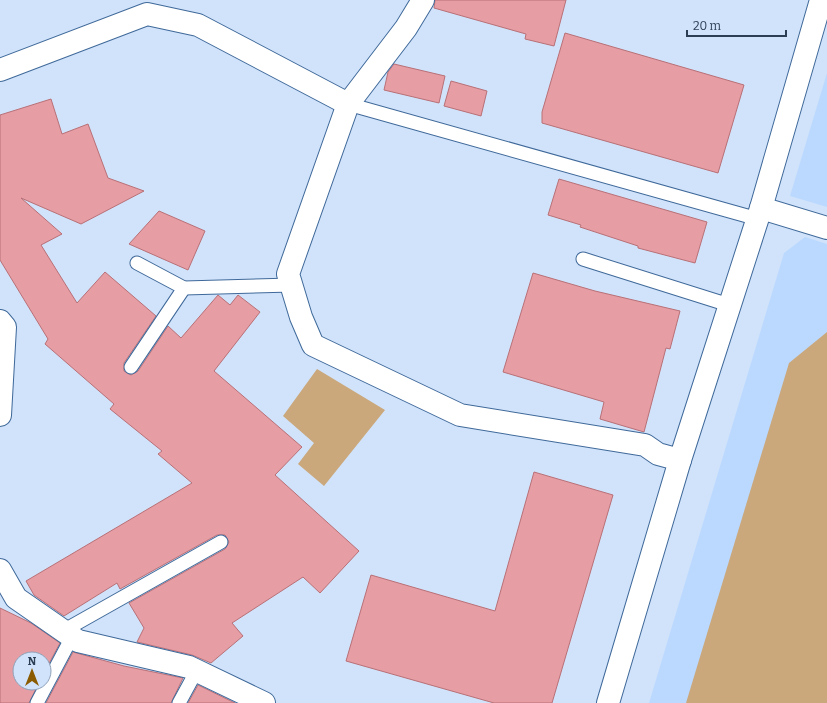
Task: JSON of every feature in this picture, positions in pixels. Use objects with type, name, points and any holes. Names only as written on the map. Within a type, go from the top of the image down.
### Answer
[{"type":"street","points":[[423,0],[406,28],[348,104],[288,274],[301,317],[313,345],[460,415],[645,444],[658,454],[680,460]]},
{"type":"street","points":[[608,703],[680,460],[760,213],[820,0]]},
{"type":"street","points":[[0,70],[147,14],[198,25],[348,104]]},
{"type":"street","points":[[760,213],[827,228]]},
{"type":"street","points":[[0,321],[5,327],[0,415]]},
{"type":"street","points":[[0,570],[16,598],[78,641],[189,667],[264,703]]},
{"type":"lane","points":[[348,104],[760,213]]},
{"type":"lane","points":[[583,259],[730,305]]},
{"type":"lane","points":[[137,263],[184,288],[292,285]]},
{"type":"lane","points":[[131,367],[184,288]]},
{"type":"lane","points":[[37,703],[68,634],[221,542]]},
{"type":"lane","points":[[179,703],[196,670]]},
{"type":"shaded area","points":[[827,73],[827,207],[790,196]]},
{"type":"shaded area","points":[[805,237],[827,244],[827,703],[649,703],[784,253]]},
{"type":"shaded area","points":[[827,332],[827,703],[686,703],[789,363]]},
{"type":"shaded area","points":[[317,369],[385,410],[324,486],[298,464],[314,443],[283,416]]},
{"type":"building","points":[[435,0],[566,0],[554,46],[525,39],[526,34],[434,8]]},
{"type":"building","points":[[565,33],[744,85],[718,173],[542,123],[542,112]]},
{"type":"building","points":[[394,64],[445,76],[439,103],[384,90],[388,72]]},
{"type":"building","points":[[451,81],[487,91],[481,116],[444,106]]},
{"type":"building","points":[[51,99],[62,134],[88,124],[108,178],[144,191],[81,224],[21,198],[62,234],[41,245],[77,303],[105,272],[156,316],[124,363],[124,371],[131,375],[138,371],[168,326],[181,338],[218,295],[230,305],[238,295],[260,312],[214,371],[302,447],[275,475],[359,551],[320,593],[303,577],[232,623],[243,636],[211,663],[192,655],[137,642],[144,628],[129,603],[225,549],[229,542],[225,535],[217,535],[120,589],[117,583],[64,616],[34,595],[26,581],[192,483],[158,454],[162,451],[110,409],[114,404],[45,344],[48,339],[0,260],[0,115]]},
{"type":"building","points":[[559,179],[707,222],[695,263],[638,248],[638,246],[580,227],[581,225],[548,215]]},
{"type":"building","points":[[159,211],[205,231],[188,270],[129,244]]},
{"type":"building","points":[[533,273],[595,291],[680,311],[670,349],[666,348],[644,432],[600,419],[604,402],[503,372]]},
{"type":"building","points":[[534,472],[613,495],[552,703],[494,703],[346,661],[371,575],[495,611]]},
{"type":"building","points":[[0,608],[31,623],[60,643],[52,658],[52,651],[12,651],[12,691],[35,691],[29,703],[0,703]]},
{"type":"building","points":[[73,652],[124,666],[183,678],[171,703],[46,703]]},
{"type":"building","points":[[198,685],[235,703],[188,703]]}]
